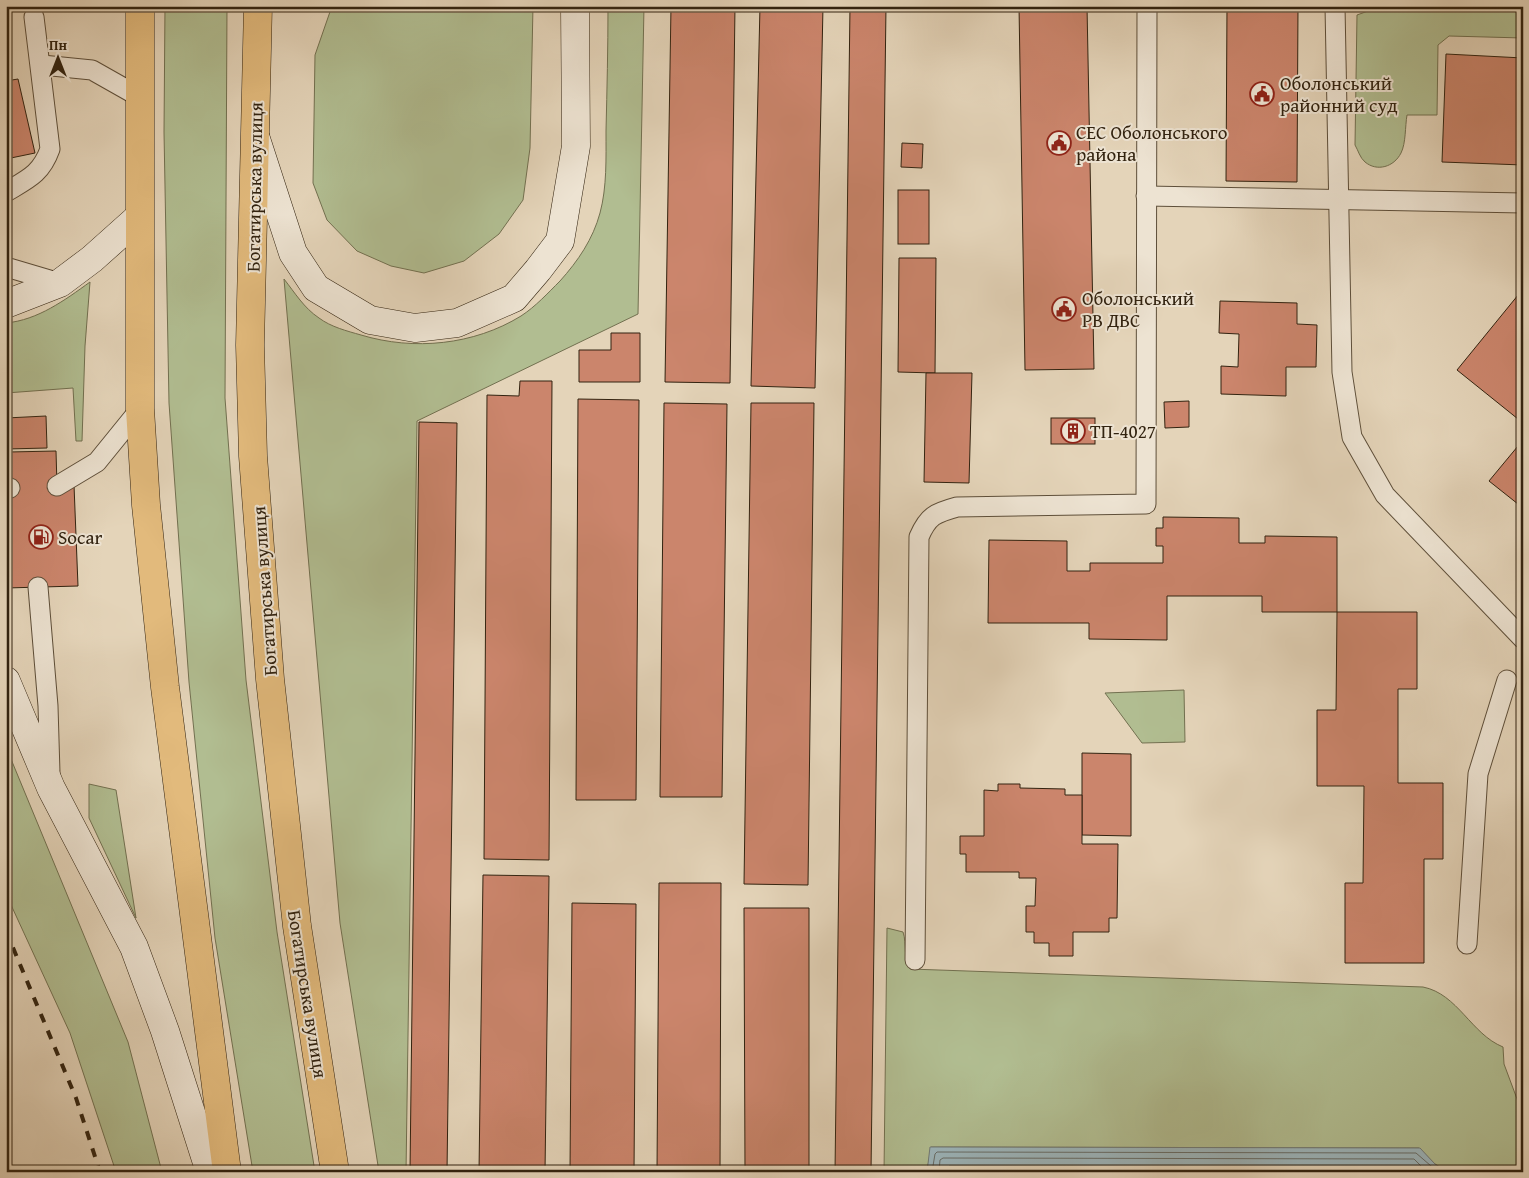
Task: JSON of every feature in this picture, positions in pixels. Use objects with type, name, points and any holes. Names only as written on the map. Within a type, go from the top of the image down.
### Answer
[{"type":"main road","points":[[140,6],[138,96],[140,409],[146,505],[165,687],[227,1172]]},
{"type":"main road","name":"Богатирська вулиця","points":[[258,6],[250,345],[253,456],[270,679],[297,926],[335,1172]]},
{"type":"main road","points":[[255,134],[293,253],[316,288],[370,320],[414,328],[457,323],[514,298],[560,241],[576,146],[575,6]]},
{"type":"main road","points":[[6,304],[60,283],[92,259],[139,217]]},
{"type":"main road","points":[[6,681],[51,788],[134,947],[165,1031],[210,1172]]},
{"type":"lane","points":[[915,960],[919,537],[926,522],[942,512],[957,507],[1146,504],[1147,6]]},
{"type":"lane","points":[[1334,6],[1342,372],[1352,437],[1385,495],[1523,639]]},
{"type":"lane","points":[[6,192],[30,178],[44,165],[50,149],[42,65],[34,17]]},
{"type":"lane","points":[[42,65],[92,70],[138,96]]},
{"type":"lane","points":[[1146,196],[1523,204]]},
{"type":"lane","points":[[6,267],[60,283]]},
{"type":"lane","points":[[57,486],[97,462],[140,409]]},
{"type":"lane","points":[[38,587],[48,706],[51,788]]},
{"type":"lane","points":[[1467,944],[1478,774],[1507,680]]},
{"type":"green space","points":[[165,6],[227,6],[225,398],[246,680],[277,932],[315,1172],[253,1172],[215,938],[189,682],[169,403],[164,132]]},
{"type":"green space","points":[[332,6],[533,6],[530,148],[523,200],[499,234],[464,261],[424,273],[391,266],[357,251],[327,220],[313,183],[315,55]]},
{"type":"green space","points":[[608,6],[644,6],[638,314],[417,421],[406,1172],[379,1172],[340,923],[284,279],[309,310],[329,324],[361,335],[402,343],[423,344],[443,342],[464,339],[484,333],[503,326],[521,316],[541,300],[579,258],[589,241],[600,213],[606,172]]},
{"type":"green space","points":[[1379,7],[1523,8],[1523,38],[1449,36],[1438,45],[1437,115],[1407,115],[1405,140],[1398,158],[1390,165],[1375,167],[1365,162],[1355,145],[1357,15]]},
{"type":"green space","points":[[90,282],[85,346],[82,441],[76,441],[73,388],[6,393],[6,323],[29,318],[51,308]]},
{"type":"green space","points":[[1184,690],[1185,742],[1142,743],[1105,693]]},
{"type":"green space","points":[[6,747],[128,1042],[162,1172],[116,1172],[70,1033],[6,894]]},
{"type":"green space","points":[[89,784],[116,790],[136,918],[89,818]]},
{"type":"green space","points":[[887,928],[903,932],[910,969],[1423,987],[1435,991],[1455,1006],[1482,1033],[1503,1047],[1504,1064],[1523,1115],[1523,1172],[1447,1172],[1435,1164],[1419,1148],[931,1147],[927,1172],[884,1172]]},
{"type":"water","points":[[930,1147],[1420,1148],[1435,1164],[1447,1172],[927,1172]]},
{"type":"building","points":[[671,6],[735,6],[730,383],[665,382]]},
{"type":"building","points":[[760,6],[823,6],[815,388],[751,386]]},
{"type":"building","points":[[850,6],[886,6],[871,1172],[835,1172]]},
{"type":"building","points":[[1019,6],[1087,6],[1094,369],[1025,370]]},
{"type":"building","name":"Оболонський районний суд","points":[[1227,6],[1298,6],[1297,182],[1226,181]]},
{"type":"building","points":[[1446,54],[1523,58],[1523,165],[1442,162]]},
{"type":"building","points":[[18,79],[35,153],[6,159],[6,81]]},
{"type":"building","points":[[902,143],[923,144],[922,168],[901,167]]},
{"type":"building","points":[[898,190],[929,190],[929,244],[898,244]]},
{"type":"building","points":[[899,258],[936,258],[935,373],[898,372]]},
{"type":"building","points":[[1523,289],[1523,423],[1457,370]]},
{"type":"building","points":[[1220,301],[1297,303],[1297,324],[1317,325],[1316,367],[1286,367],[1286,396],[1221,394],[1221,366],[1238,367],[1239,334],[1219,333]]},
{"type":"building","points":[[611,333],[640,333],[640,382],[579,382],[579,350],[611,350]]},
{"type":"building","points":[[926,373],[972,373],[969,483],[924,482]]},
{"type":"building","points":[[520,381],[552,381],[549,860],[484,859],[487,395],[519,396]]},
{"type":"building","points":[[578,399],[639,400],[636,800],[576,800]]},
{"type":"building","points":[[1189,401],[1189,427],[1165,428],[1164,402]]},
{"type":"building","points":[[664,403],[727,404],[722,797],[660,797]]},
{"type":"building","points":[[751,403],[814,403],[808,885],[744,884]]},
{"type":"building","points":[[46,416],[47,448],[6,449],[6,418]]},
{"type":"building","name":"ТП-4027","points":[[1051,418],[1095,418],[1095,444],[1051,444]]},
{"type":"building","points":[[419,422],[457,423],[447,1172],[410,1172]]},
{"type":"building","points":[[1523,440],[1523,508],[1489,481]]},
{"type":"building","name":"Socar","points":[[56,451],[57,486],[74,485],[78,586],[6,588],[6,488],[10,488],[9,452]]},
{"type":"building","points":[[1163,517],[1239,518],[1239,543],[1265,543],[1265,536],[1337,537],[1337,612],[1262,612],[1262,596],[1167,596],[1167,640],[1089,639],[1089,623],[988,623],[989,540],[1067,541],[1067,571],[1090,571],[1090,563],[1163,563],[1163,546],[1156,546],[1156,528],[1163,528]]},
{"type":"building","points":[[1337,612],[1417,612],[1417,689],[1398,689],[1398,783],[1443,783],[1443,859],[1424,859],[1424,963],[1345,963],[1345,883],[1363,883],[1364,786],[1317,786],[1317,710],[1336,710]]},
{"type":"building","points":[[1082,753],[1131,754],[1131,836],[1082,835]]},
{"type":"building","points":[[998,784],[1020,784],[1020,788],[1065,789],[1065,795],[1082,795],[1082,844],[1118,844],[1117,918],[1109,918],[1109,932],[1073,932],[1073,956],[1049,956],[1049,943],[1034,943],[1034,932],[1026,932],[1026,906],[1035,906],[1036,878],[1019,878],[1019,872],[966,872],[966,854],[960,854],[960,836],[984,836],[984,790],[998,791]]},
{"type":"building","points":[[483,875],[549,876],[545,1172],[479,1172]]},
{"type":"building","points":[[659,883],[721,883],[720,1172],[657,1172]]},
{"type":"building","points":[[572,903],[636,904],[634,1172],[570,1172]]},
{"type":"building","points":[[744,908],[809,908],[809,1172],[745,1172]]},
{"type":"railway","points":[[6,931],[76,1098],[100,1172]]},
{"type":"place","name":"Оболонський районний суд","points":[[1262,94]]},
{"type":"place","name":"СЕС Оболонського района","points":[[1059,143]]},
{"type":"place","name":"Оболонський РВ ДВС","points":[[1064,309]]},
{"type":"place","name":"ТП-4027","points":[[1073,431]]},
{"type":"place","name":"Socar","points":[[41,537]]}]
